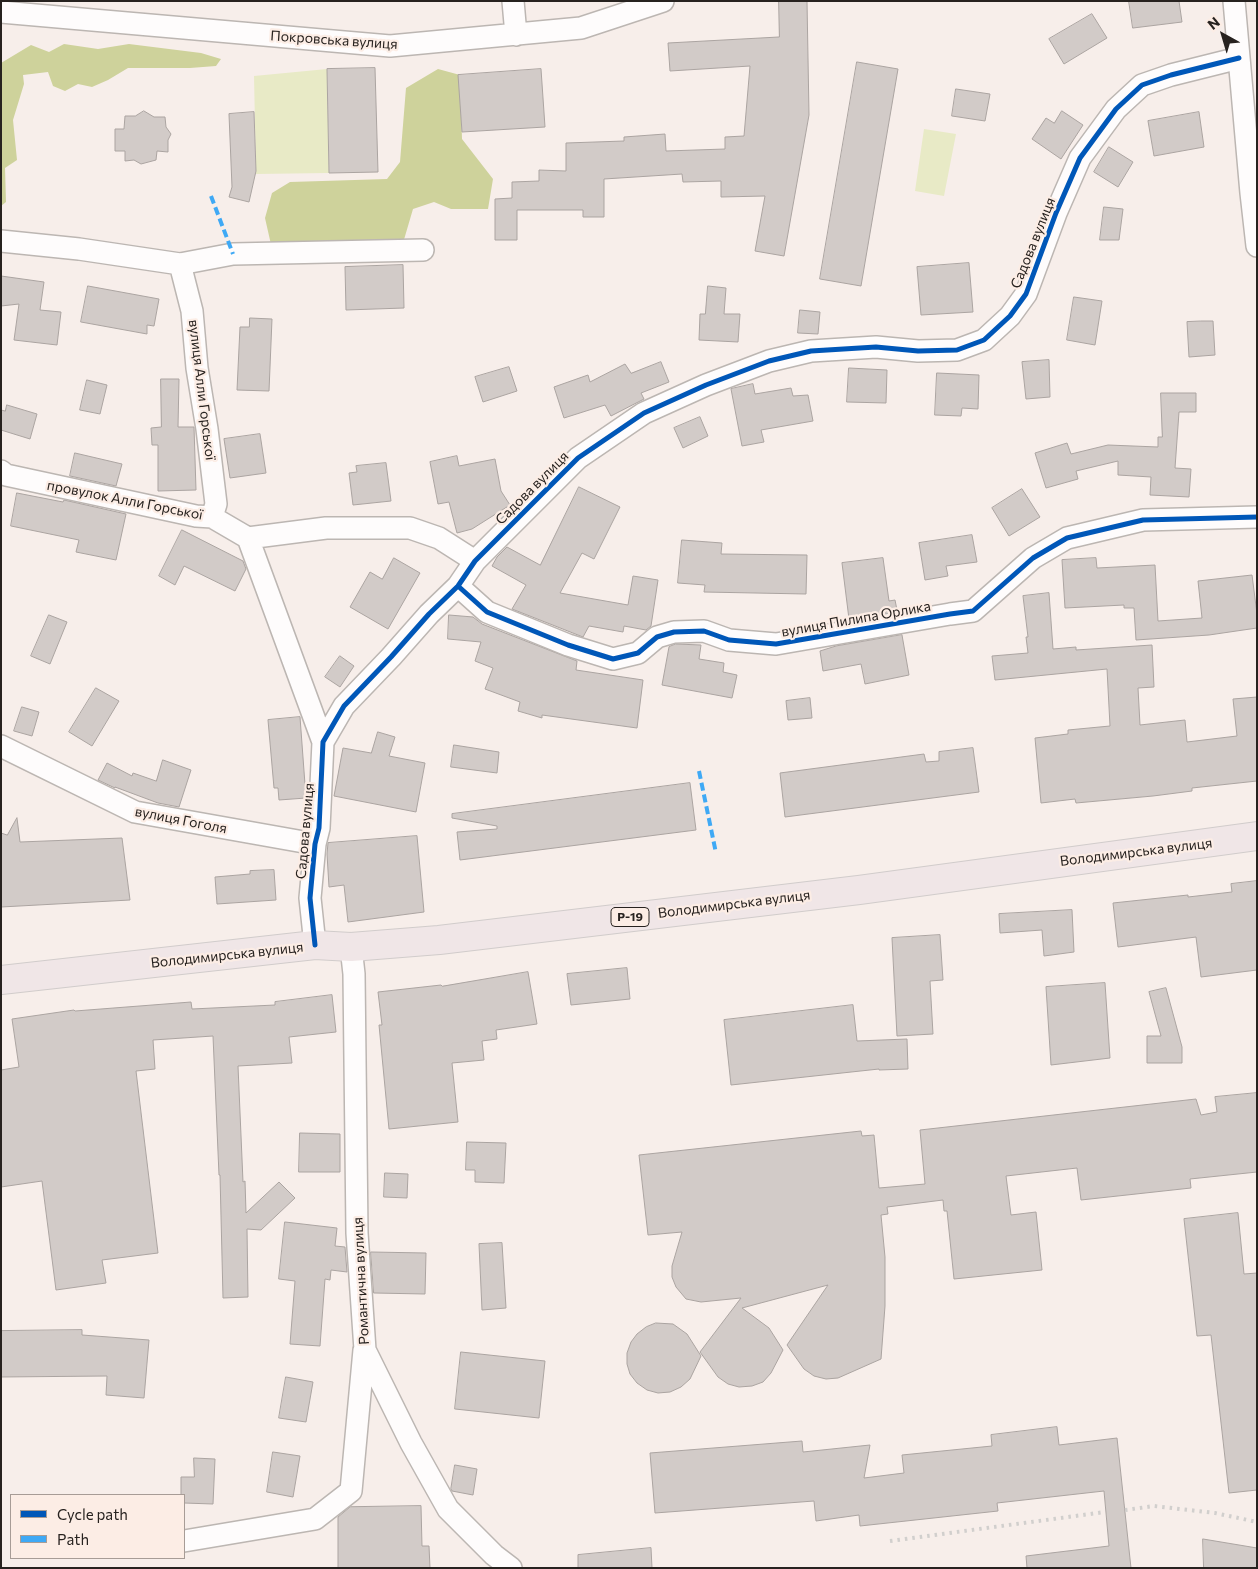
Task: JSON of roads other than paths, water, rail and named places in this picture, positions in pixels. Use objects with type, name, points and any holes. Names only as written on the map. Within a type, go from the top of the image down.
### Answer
[{"type":"main road","name":"Володимирська вулиця","points":[[1,980],[315,945],[351,946],[439,940],[859,890],[1257,836]]},
{"type":"street","points":[[513,1],[516,35]]},
{"type":"street","name":"Покровська вулиця","points":[[1,12],[390,46],[581,28],[663,1]]},
{"type":"street","points":[[1234,1],[1257,246]]},
{"type":"street","name":"Садова вулиця","points":[[315,945],[310,898],[315,844],[319,828],[323,742],[344,706],[429,614],[458,586],[475,561],[578,458],[644,413],[706,385],[769,361],[811,351],[876,348],[918,351],[957,350],[984,340],[1010,316],[1026,294],[1049,230],[1080,158],[1116,109],[1142,86],[1171,75],[1239,58]]},
{"type":"street","points":[[1,241],[79,249],[180,264],[234,254],[423,250]]},
{"type":"street","name":"вулиця Алли Горської","points":[[180,264],[192,311],[197,368],[207,429],[216,504],[212,517]]},
{"type":"street","name":"провулок Алли Горської","points":[[1,471],[6,475],[196,516],[212,517],[248,538]]},
{"type":"street","name":"вулиця Пилипа Орлика","points":[[458,586],[487,612],[568,645],[613,659],[638,653],[657,637],[674,632],[704,631],[729,640],[776,644],[931,617],[973,612],[1033,558],[1067,538],[1143,520],[1257,517]]},
{"type":"street","points":[[323,742],[248,538],[326,528],[410,528],[439,538],[475,561]]},
{"type":"street","name":"вулиця Гоголя","points":[[1,746],[135,812],[315,844]]},
{"type":"street","name":"Романтична вулиця","points":[[351,946],[354,974],[357,1233],[364,1350],[448,1509],[494,1555],[511,1568]]},
{"type":"street","points":[[185,1541],[314,1519],[351,1491],[364,1350]]},
{"type":"railway","points":[[1125,1510],[1154,1506],[1215,1513],[1257,1522]]},
{"type":"railway","points":[[890,1541],[1105,1512]]}]
